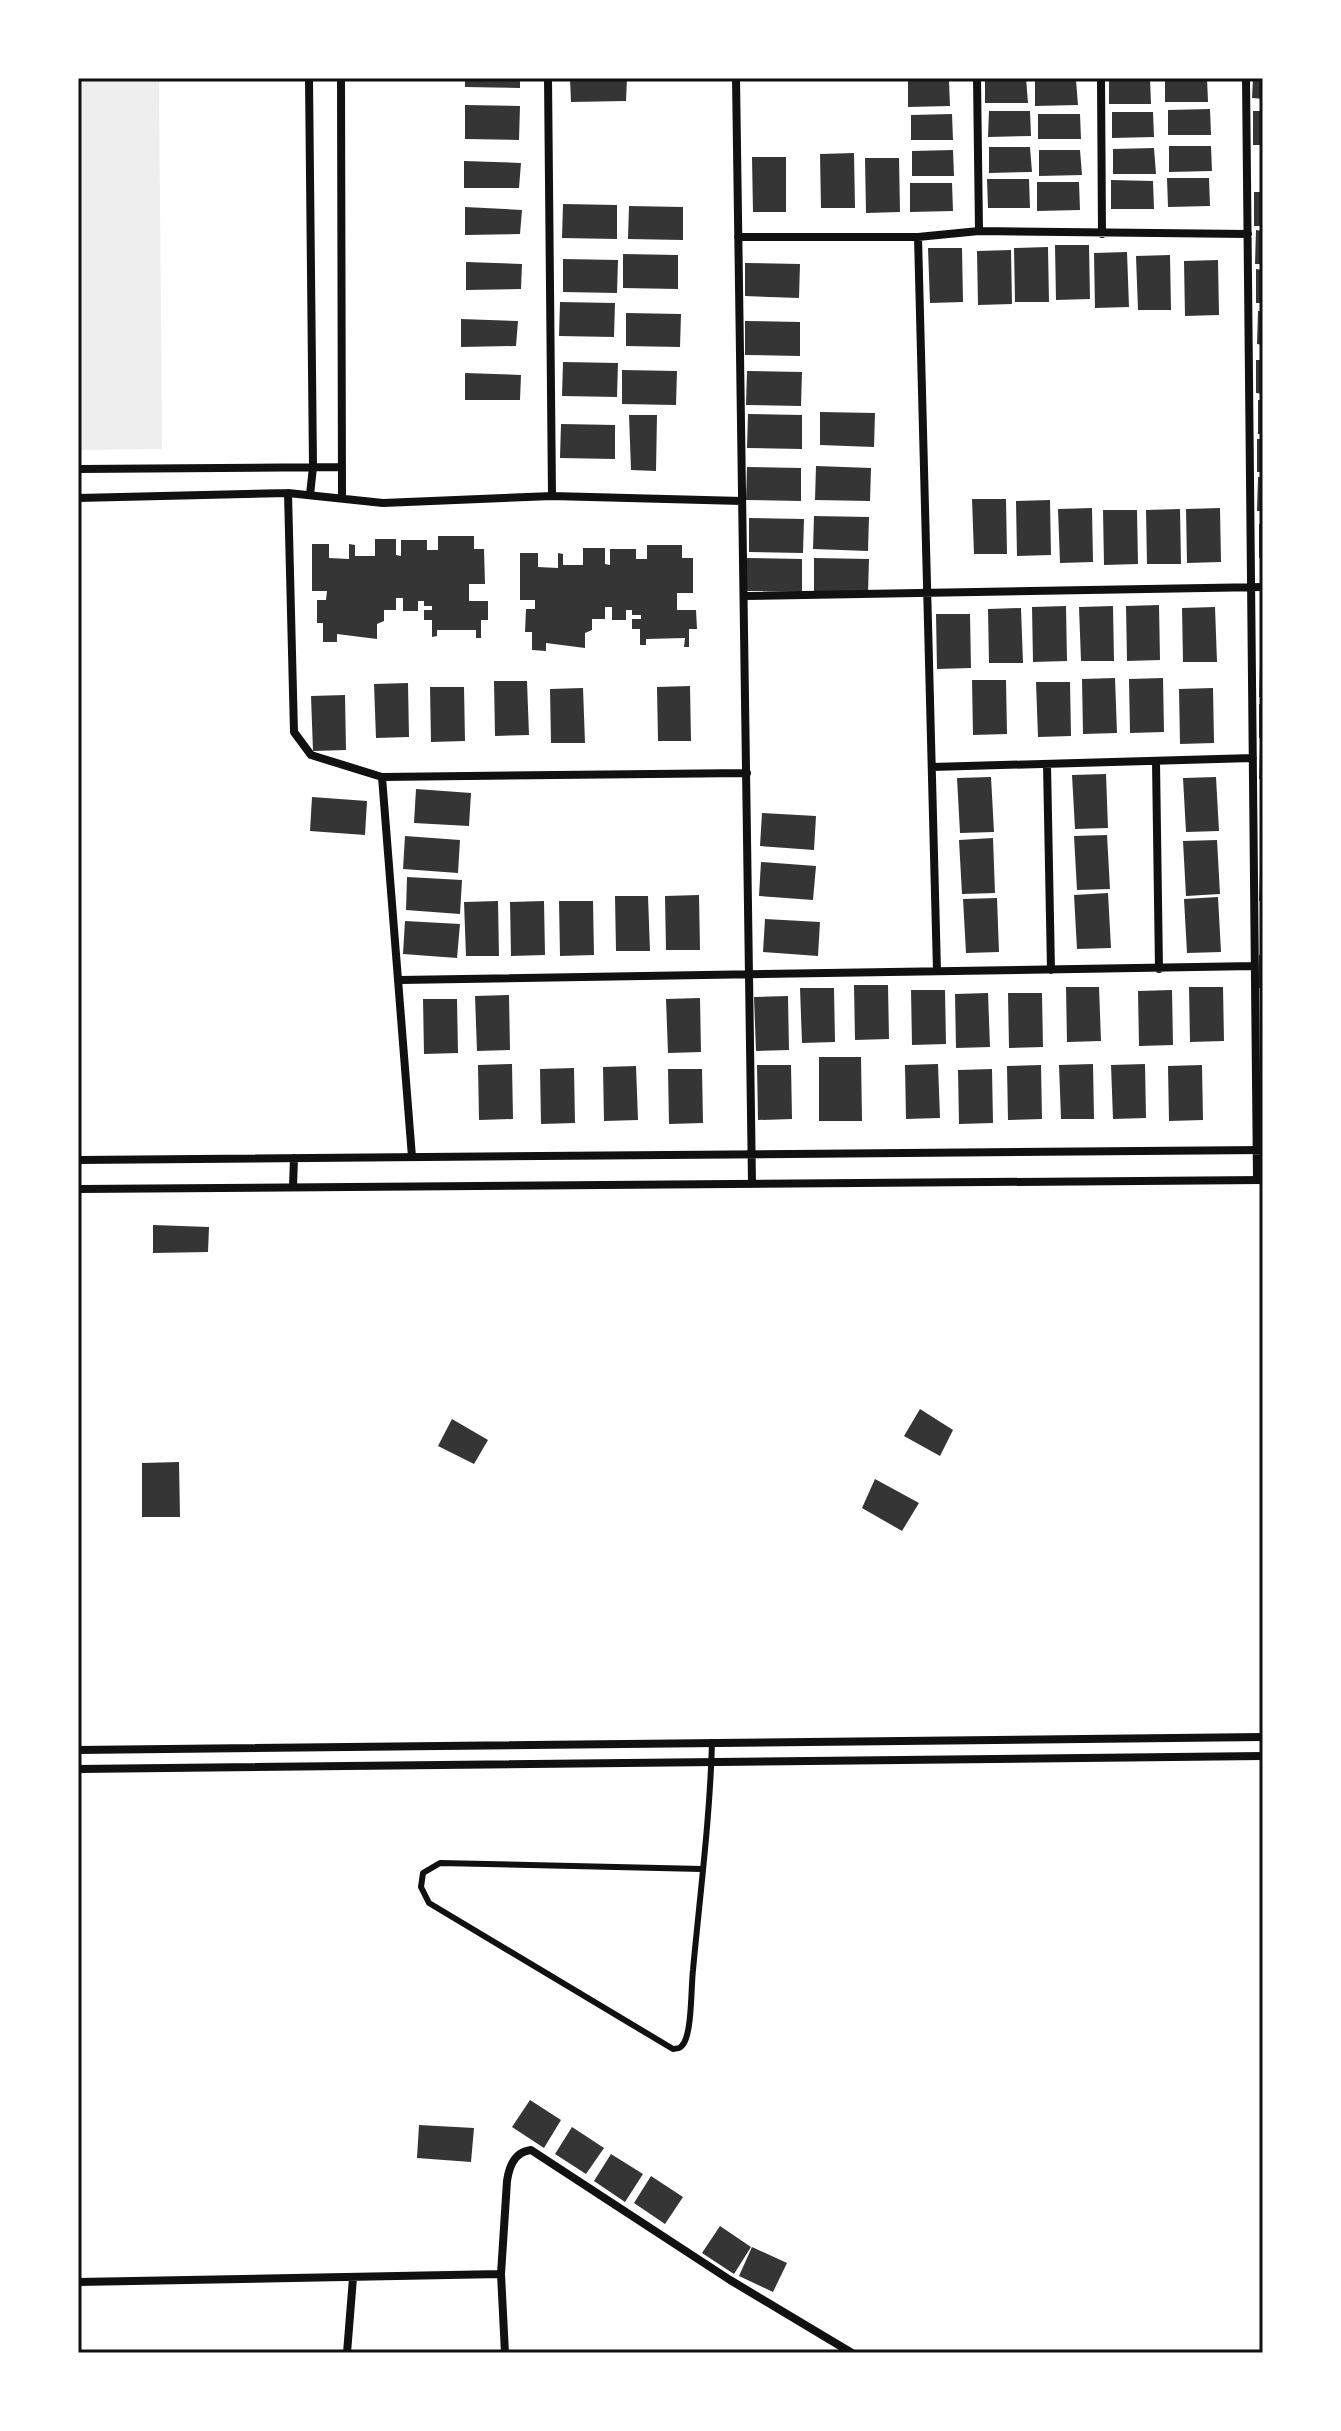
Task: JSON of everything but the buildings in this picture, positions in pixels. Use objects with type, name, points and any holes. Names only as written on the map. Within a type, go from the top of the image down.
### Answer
[{"type":"street","points":[[309,78],[313,467],[310,495]]},
{"type":"street","points":[[341,78],[342,498]]},
{"type":"street","points":[[548,78],[552,496]]},
{"type":"street","points":[[736,78],[752,1183]]},
{"type":"street","points":[[977,78],[979,231]]},
{"type":"street","points":[[1101,78],[1102,234]]},
{"type":"street","points":[[78,1189],[1260,1180],[1246,78]]},
{"type":"street","points":[[738,237],[918,237],[979,231],[1248,234]]},
{"type":"street","points":[[918,237],[937,971]]},
{"type":"street","points":[[78,469],[342,467]]},
{"type":"street","points":[[78,498],[288,493],[383,503],[552,496],[742,501]]},
{"type":"street","points":[[288,493],[294,732],[311,755],[382,777],[747,773]]},
{"type":"street","points":[[744,596],[1263,587]]},
{"type":"street","points":[[932,767],[1253,758]]},
{"type":"street","points":[[1156,762],[1159,969]]},
{"type":"street","points":[[1047,764],[1051,970]]},
{"type":"street","points":[[382,777],[412,1157]]},
{"type":"street","points":[[400,980],[1255,966]]},
{"type":"street","points":[[78,1160],[1260,1150]]},
{"type":"street","points":[[293,1187],[294,1158]]},
{"type":"street","points":[[78,1750],[1263,1737]]},
{"type":"street","points":[[78,1769],[1263,1756]]},
{"type":"street","points":[[505,2353],[501,2274],[509,2166],[518,2155],[531,2150],[730,2280],[852,2353]]},
{"type":"street","points":[[78,2282],[501,2274]]},
{"type":"street","points":[[347,2353],[353,2278]]},
{"type":"lane","points":[[702,1869],[440,1863],[423,1873],[421,1887],[429,1903],[673,2049],[685,2042],[702,1869],[712,1742]]},
{"type":"shaded area","points":[[78,78],[159,78],[162,449],[78,450]]}]
